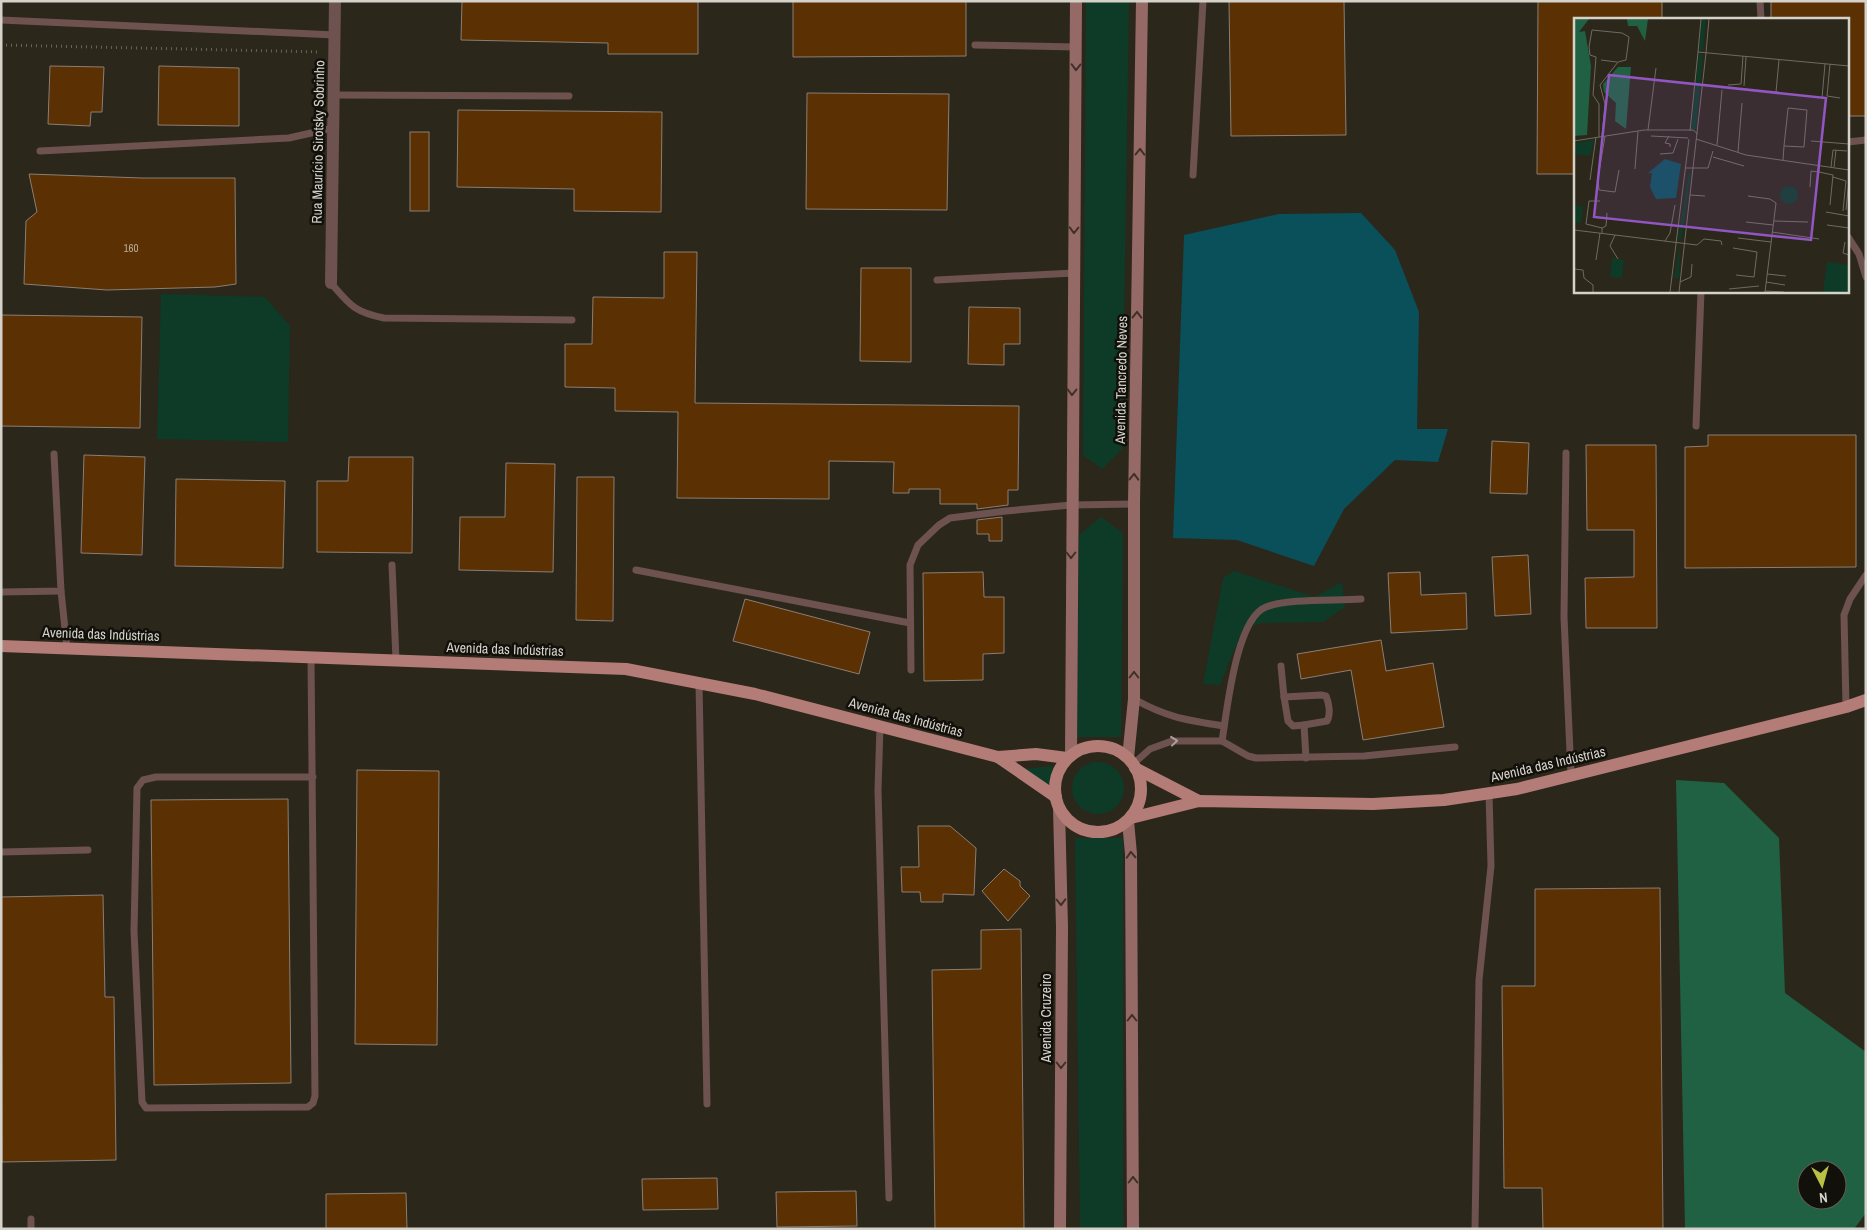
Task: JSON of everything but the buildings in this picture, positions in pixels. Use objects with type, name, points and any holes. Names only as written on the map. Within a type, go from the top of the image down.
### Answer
[{"type":"main road","points":[[1069,757],[1076,1]]},
{"type":"main road","name":"Avenida Tancredo Neves","points":[[1132,763],[1142,1]]},
{"type":"main road","name":"Avenida das Indústrias","points":[[1,646],[626,669],[699,683],[880,725],[998,757]]},
{"type":"main road","name":"Avenida das Indústrias","points":[[1200,801],[1373,804],[1444,800],[1516,789],[1846,707],[1866,700]]},
{"type":"main road","points":[[1058,803],[1058,774],[1069,757],[1082,750],[1100,747],[1118,751],[1132,763],[1200,801]]},
{"type":"main road","points":[[998,757],[1036,754],[1069,757]]},
{"type":"main road","points":[[998,757],[1058,803],[1067,820],[1079,828],[1092,832],[1106,832],[1120,827],[1129,819],[1138,806],[1141,794],[1140,780],[1132,763]]},
{"type":"main road","points":[[1129,819],[1200,801]]},
{"type":"main road","name":"Avenida Cruzeiro","points":[[1058,803],[1062,927],[1060,1229]]},
{"type":"main road","points":[[1129,819],[1131,854],[1133,1229]]},
{"type":"street","name":"Rua Maurício Sirotsky Sobrinho","points":[[331,283],[335,1]]},
{"type":"lane","points":[[1193,175],[1203,1]]},
{"type":"lane","points":[[1760,1],[1760,18]]},
{"type":"lane","points":[[1,20],[335,35]]},
{"type":"lane","points":[[975,45],[1076,47]]},
{"type":"lane","points":[[334,96],[569,96]]},
{"type":"lane","points":[[40,150],[289,138],[333,128]]},
{"type":"lane","points":[[1850,142],[1866,140]]},
{"type":"lane","points":[[1850,240],[1859,254],[1866,277]]},
{"type":"lane","points":[[937,280],[1074,272]]},
{"type":"lane","points":[[331,283],[353,308],[367,315],[384,318],[572,320]]},
{"type":"lane","points":[[1696,426],[1701,292]]},
{"type":"lane","points":[[1566,453],[1564,617],[1571,775]]},
{"type":"lane","points":[[54,454],[61,591],[67,648]]},
{"type":"lane","points":[[911,670],[910,565],[912,556],[928,533],[950,518],[1071,505],[1134,504]]},
{"type":"lane","points":[[392,565],[396,660]]},
{"type":"lane","points":[[636,570],[910,623]]},
{"type":"lane","points":[[1846,707],[1844,615],[1850,599],[1866,575]]},
{"type":"lane","points":[[1,592],[61,591]]},
{"type":"lane","points":[[1222,741],[1232,674],[1247,628],[1254,616],[1264,607],[1279,603],[1361,599]]},
{"type":"lane","points":[[311,657],[313,777],[313,1103],[308,1108],[146,1108],[142,1102],[134,931],[137,788],[143,780],[156,777],[313,777]]},
{"type":"lane","points":[[1280,666],[1284,698],[1288,721],[1293,726],[1304,725],[1327,720],[1329,717],[1326,696],[1284,698]]},
{"type":"lane","points":[[699,683],[707,1104]]},
{"type":"lane","points":[[1134,698],[1158,712],[1173,717],[1224,726]]},
{"type":"lane","points":[[880,725],[878,790],[889,1198]]},
{"type":"lane","points":[[1304,725],[1306,758]]},
{"type":"lane","points":[[1132,763],[1150,749],[1172,740],[1222,741],[1248,756],[1256,758],[1364,756],[1455,747]]},
{"type":"lane","points":[[1475,1229],[1479,980],[1491,866],[1489,793]]},
{"type":"lane","points":[[1,852],[88,850]]},
{"type":"lane","points":[[31,1219],[31,1229]]},
{"type":"path","points":[[1,45],[334,53]]},
{"type":"green space","points":[[1086,1],[1129,1],[1122,449],[1102,469],[1083,455]]},
{"type":"green space","points":[[161,294],[265,297],[290,326],[288,442],[157,439]]},
{"type":"green space","points":[[1101,517],[1123,533],[1121,737],[1077,737],[1079,535]]},
{"type":"green space","points":[[1234,571],[1315,597],[1342,582],[1345,607],[1323,622],[1263,623],[1243,628],[1220,685],[1203,684],[1223,578]]},
{"type":"green space","points":[[1093,762],[1103,762],[1117,769],[1124,783],[1124,793],[1117,807],[1103,814],[1093,814],[1083,810],[1076,803],[1072,793],[1072,783],[1076,773],[1083,766]]},
{"type":"green space","points":[[1053,766],[1050,787],[1021,769]]},
{"type":"green space","points":[[1676,780],[1724,783],[1779,838],[1785,993],[1866,1052],[1866,1213],[1854,1229],[1685,1229]]},
{"type":"green space","points":[[1075,838],[1123,838],[1123,1229],[1080,1229]]},
{"type":"water","points":[[1361,213],[1395,250],[1419,312],[1417,429],[1448,429],[1438,462],[1395,460],[1344,509],[1314,566],[1237,540],[1173,538],[1184,235],[1279,214]]}]
